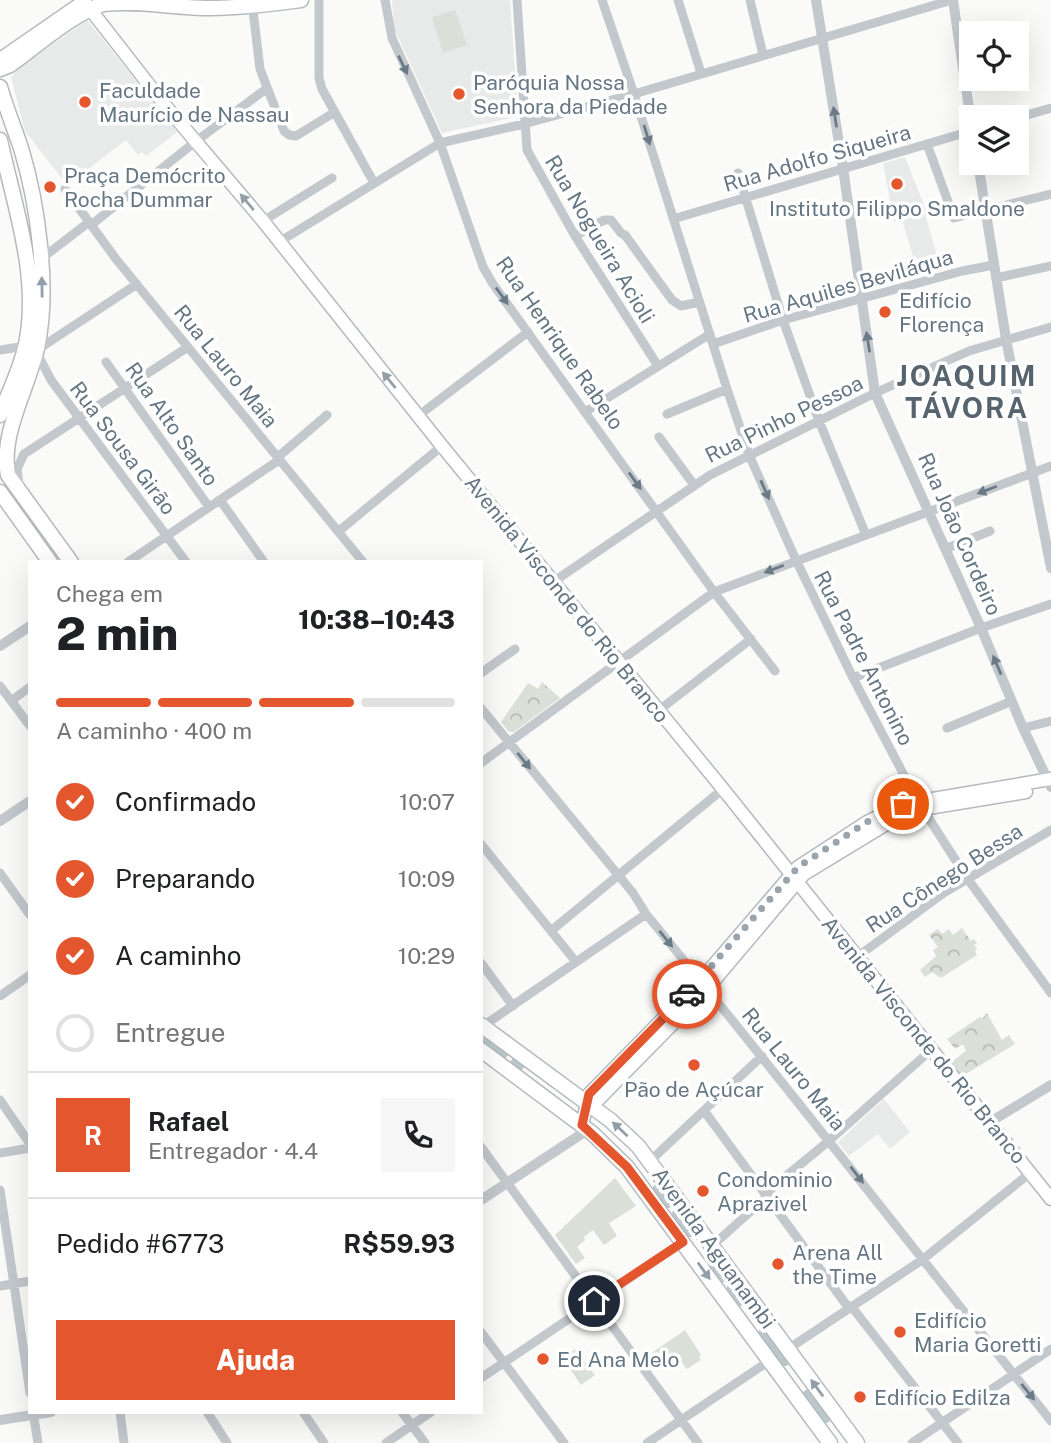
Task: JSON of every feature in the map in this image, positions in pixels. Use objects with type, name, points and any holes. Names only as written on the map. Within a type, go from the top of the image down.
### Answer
[{"type":"main road","points":[[0,59],[85,2],[105,4],[126,0],[208,8],[301,0]]},
{"type":"main road","points":[[0,69],[9,65],[85,2]]},
{"type":"main road","name":"Avenida Visconde do Rio Branco","points":[[85,2],[195,142],[263,221],[442,446],[723,789],[1051,1199]]},
{"type":"main road","points":[[0,87],[22,150],[40,241],[42,321],[4,444],[4,464],[8,475],[70,560]]},
{"type":"main road","points":[[0,140],[27,270],[33,349],[0,415]]},
{"type":"main road","points":[[0,492],[49,560]]},
{"type":"main road","points":[[582,1125],[592,1091],[704,985],[793,879],[919,804],[1050,783]]},
{"type":"main road","name":"Avenida Aguanambi","points":[[483,1027],[622,1131],[650,1161],[857,1443]]},
{"type":"main road","name":"Avenida Aguanambi","points":[[483,1051],[582,1125],[627,1167],[830,1443]]},
{"type":"street","points":[[319,0],[319,78],[374,183]]},
{"type":"street","name":"Rua Henrique Rabelo","points":[[385,0],[388,29],[394,46],[440,143],[483,267],[714,592],[775,671]]},
{"type":"street","name":"Rua Nogueira Acioli","points":[[517,0],[527,150],[575,236],[658,366]]},
{"type":"street","name":"Rua Padre Antonino","points":[[602,0],[750,457],[796,560],[853,678],[919,804],[967,878],[1051,993]]},
{"type":"street","points":[[678,0],[701,74]]},
{"type":"street","points":[[750,0],[763,55]]},
{"type":"street","name":"Rua João Cordeiro","points":[[816,0],[875,393],[981,628],[1023,729],[1050,783]]},
{"type":"street","points":[[279,242],[440,143],[524,124],[634,94],[953,0],[968,105]]},
{"type":"street","points":[[252,3],[258,60],[280,124],[289,135],[300,134],[335,112]]},
{"type":"street","points":[[41,259],[266,89]]},
{"type":"street","points":[[1029,114],[1051,108]]},
{"type":"street","name":"Rua Adolfo Siqueira","points":[[673,219],[959,134]]},
{"type":"street","points":[[926,144],[954,218],[1051,194]]},
{"type":"street","points":[[738,173],[783,320],[819,421],[866,535]]},
{"type":"street","points":[[980,175],[1006,339],[1051,568]]},
{"type":"street","points":[[263,221],[332,178]]},
{"type":"street","name":"Rua Lauro Maia","points":[[65,189],[137,284],[361,560]]},
{"type":"street","points":[[575,236],[604,220],[611,220],[672,300],[681,306],[699,302]]},
{"type":"street","name":"Rua Aquiles Beviláqua","points":[[713,344],[783,320],[962,271],[994,265]]},
{"type":"street","points":[[996,278],[1051,266]]},
{"type":"street","points":[[0,350],[33,349],[137,284]]},
{"type":"street","name":"Rua Pinho Pessoa","points":[[553,582],[694,485],[875,393],[969,352],[1051,327]]},
{"type":"street","points":[[418,416],[528,332]]},
{"type":"street","points":[[585,412],[710,334]]},
{"type":"street","points":[[20,491],[17,469],[24,454],[188,347]]},
{"type":"street","name":"Rua Sousa Girão","points":[[33,349],[51,380],[185,560]]},
{"type":"street","name":"Rua Alto Santo","points":[[106,362],[209,507]]},
{"type":"street","points":[[667,414],[727,389]]},
{"type":"street","points":[[131,560],[279,459],[327,415]]},
{"type":"street","points":[[659,437],[694,485]]},
{"type":"street","points":[[339,531],[442,446]]},
{"type":"street","points":[[483,761],[714,592],[1051,466]]},
{"type":"street","name":"Rua Alto Santo","points":[[220,500],[263,560]]},
{"type":"street","points":[[946,549],[990,531]]},
{"type":"street","points":[[853,678],[1051,604]]},
{"type":"street","points":[[0,646],[28,627]]},
{"type":"street","points":[[658,711],[751,639]]},
{"type":"street","points":[[483,672],[515,649]]},
{"type":"street","points":[[0,686],[28,724]]},
{"type":"street","points":[[10,701],[28,688]]},
{"type":"street","points":[[947,728],[1012,701]]},
{"type":"street","name":"Rua Lauro Maia","points":[[483,711],[830,1140],[1051,1421]]},
{"type":"street","points":[[1023,729],[1051,721]]},
{"type":"street","points":[[552,930],[723,789]]},
{"type":"street","points":[[0,821],[28,802]]},
{"type":"street","name":"Rua Cônego Bessa","points":[[857,957],[917,911],[967,878],[1051,830]]},
{"type":"street","points":[[483,848],[576,962]]},
{"type":"street","points":[[0,873],[28,912]]},
{"type":"street","points":[[483,1025],[646,914]]},
{"type":"street","points":[[483,966],[513,1006]]},
{"type":"street","points":[[0,996],[28,976]]},
{"type":"street","points":[[712,1245],[774,1186],[931,1050]]},
{"type":"street","points":[[650,1161],[762,1056]]},
{"type":"street","points":[[990,1122],[1051,1085]]},
{"type":"street","points":[[0,1100],[28,1143]]},
{"type":"street","points":[[705,1112],[850,1307],[958,1443]]},
{"type":"street","points":[[483,1199],[580,1135],[582,1125]]},
{"type":"street","points":[[0,1153],[28,1146]]},
{"type":"street","points":[[483,1150],[698,1443]]},
{"type":"street","points":[[788,1349],[922,1260],[1030,1173]]},
{"type":"street","points":[[0,1190],[28,1380]]},
{"type":"street","points":[[483,1377],[683,1242]]},
{"type":"street","points":[[0,1286],[28,1281]]},
{"type":"street","points":[[483,1335],[564,1443]]},
{"type":"street","points":[[912,1443],[1051,1349]]},
{"type":"street","points":[[647,1443],[769,1361]]},
{"type":"street","points":[[0,1420],[33,1414],[38,1443]]},
{"type":"street","points":[[120,1414],[124,1443]]},
{"type":"street","points":[[208,1414],[227,1443]]},
{"type":"street","points":[[304,1414],[324,1443]]},
{"type":"street","points":[[404,1414],[425,1443]]},
{"type":"street","points":[[386,1443],[428,1414]]},
{"type":"shaded area","points":[[392,0],[510,0],[518,115],[442,133],[394,28]]},
{"type":"shaded area","name":"Faculdade Maurício de Nassau","points":[[87,20],[177,132],[146,156],[142,152],[138,155],[126,140],[67,185],[25,131],[11,77],[19,68]]},
{"type":"shaded area","points":[[905,157],[927,213],[925,214],[941,269],[919,276],[902,220],[894,221],[883,163]]},
{"type":"shaded area","points":[[884,1099],[910,1132],[890,1149],[878,1134],[849,1156],[838,1142]]},
{"type":"green space","points":[[455,10],[467,45],[443,53],[432,17]]},
{"type":"green space","points":[[542,682],[560,698],[514,732],[509,732],[501,722],[528,683],[538,689]]},
{"type":"green space","points":[[962,928],[971,941],[974,939],[977,943],[974,945],[977,955],[941,978],[932,972],[925,977],[920,970],[936,956],[933,950],[938,947],[929,935],[938,929],[942,934],[949,929],[953,935]]},
{"type":"green space","points":[[987,1013],[1002,1040],[1009,1035],[1015,1044],[961,1077],[950,1063],[966,1051],[963,1044],[955,1049],[947,1039],[980,1017],[982,1019]]},
{"type":"green space","points":[[615,1178],[636,1206],[609,1223],[617,1236],[604,1245],[593,1230],[584,1237],[585,1240],[577,1247],[585,1258],[576,1264],[555,1235]]},
{"type":"green space","points":[[685,1330],[701,1355],[701,1360],[687,1369],[676,1355],[655,1369],[646,1357]]},
{"type":"green space","points":[[575,1349],[595,1375],[581,1385],[563,1359]]},
{"type":"waterway","points":[[486,1041],[504,1054]]},
{"type":"waterway","points":[[515,1062],[520,1066]]},
{"type":"waterway","points":[[657,1188],[668,1204]]},
{"type":"waterway","points":[[676,1214],[690,1233]]},
{"type":"waterway","points":[[713,1265],[723,1278]]},
{"type":"waterway","points":[[731,1288],[741,1302]]},
{"type":"waterway","points":[[763,1332],[785,1362]]},
{"type":"waterway","points":[[807,1394],[826,1419]]},
{"type":"way so far","points":[[687,994],[798,867],[867,822],[903,804]]},
{"type":"place","name":"Paróquia Nossa Senhora da Piedade","points":[[459,94]]},
{"type":"place","name":"Faculdade Maurício de Nassau","points":[[85,102]]},
{"type":"place","name":"Instituto Filippo Smaldone","points":[[897,184]]},
{"type":"place","name":"Praça Demócrito Rocha Dummar","points":[[50,187]]},
{"type":"place","name":"Edifício Florença","points":[[885,312]]},
{"type":"place","name":"Pão de Açúcar","points":[[694,1065]]},
{"type":"place","name":"Condominio Aprazivel","points":[[703,1191]]},
{"type":"place","name":"Arena All the Time","points":[[778,1264]]},
{"type":"place","name":"Edifício Maria Goretti","points":[[900,1332]]},
{"type":"place","name":"Ed Ana Melo","points":[[543,1359]]},
{"type":"place","name":"Edifício Edilza","points":[[860,1397]]},
{"type":"district","name":"JOAQUIM TÁVORA","points":[[967,391]]},
{"type":"route","points":[[594,1301],[683,1242],[627,1167],[582,1125],[589,1094],[687,994]]}]
